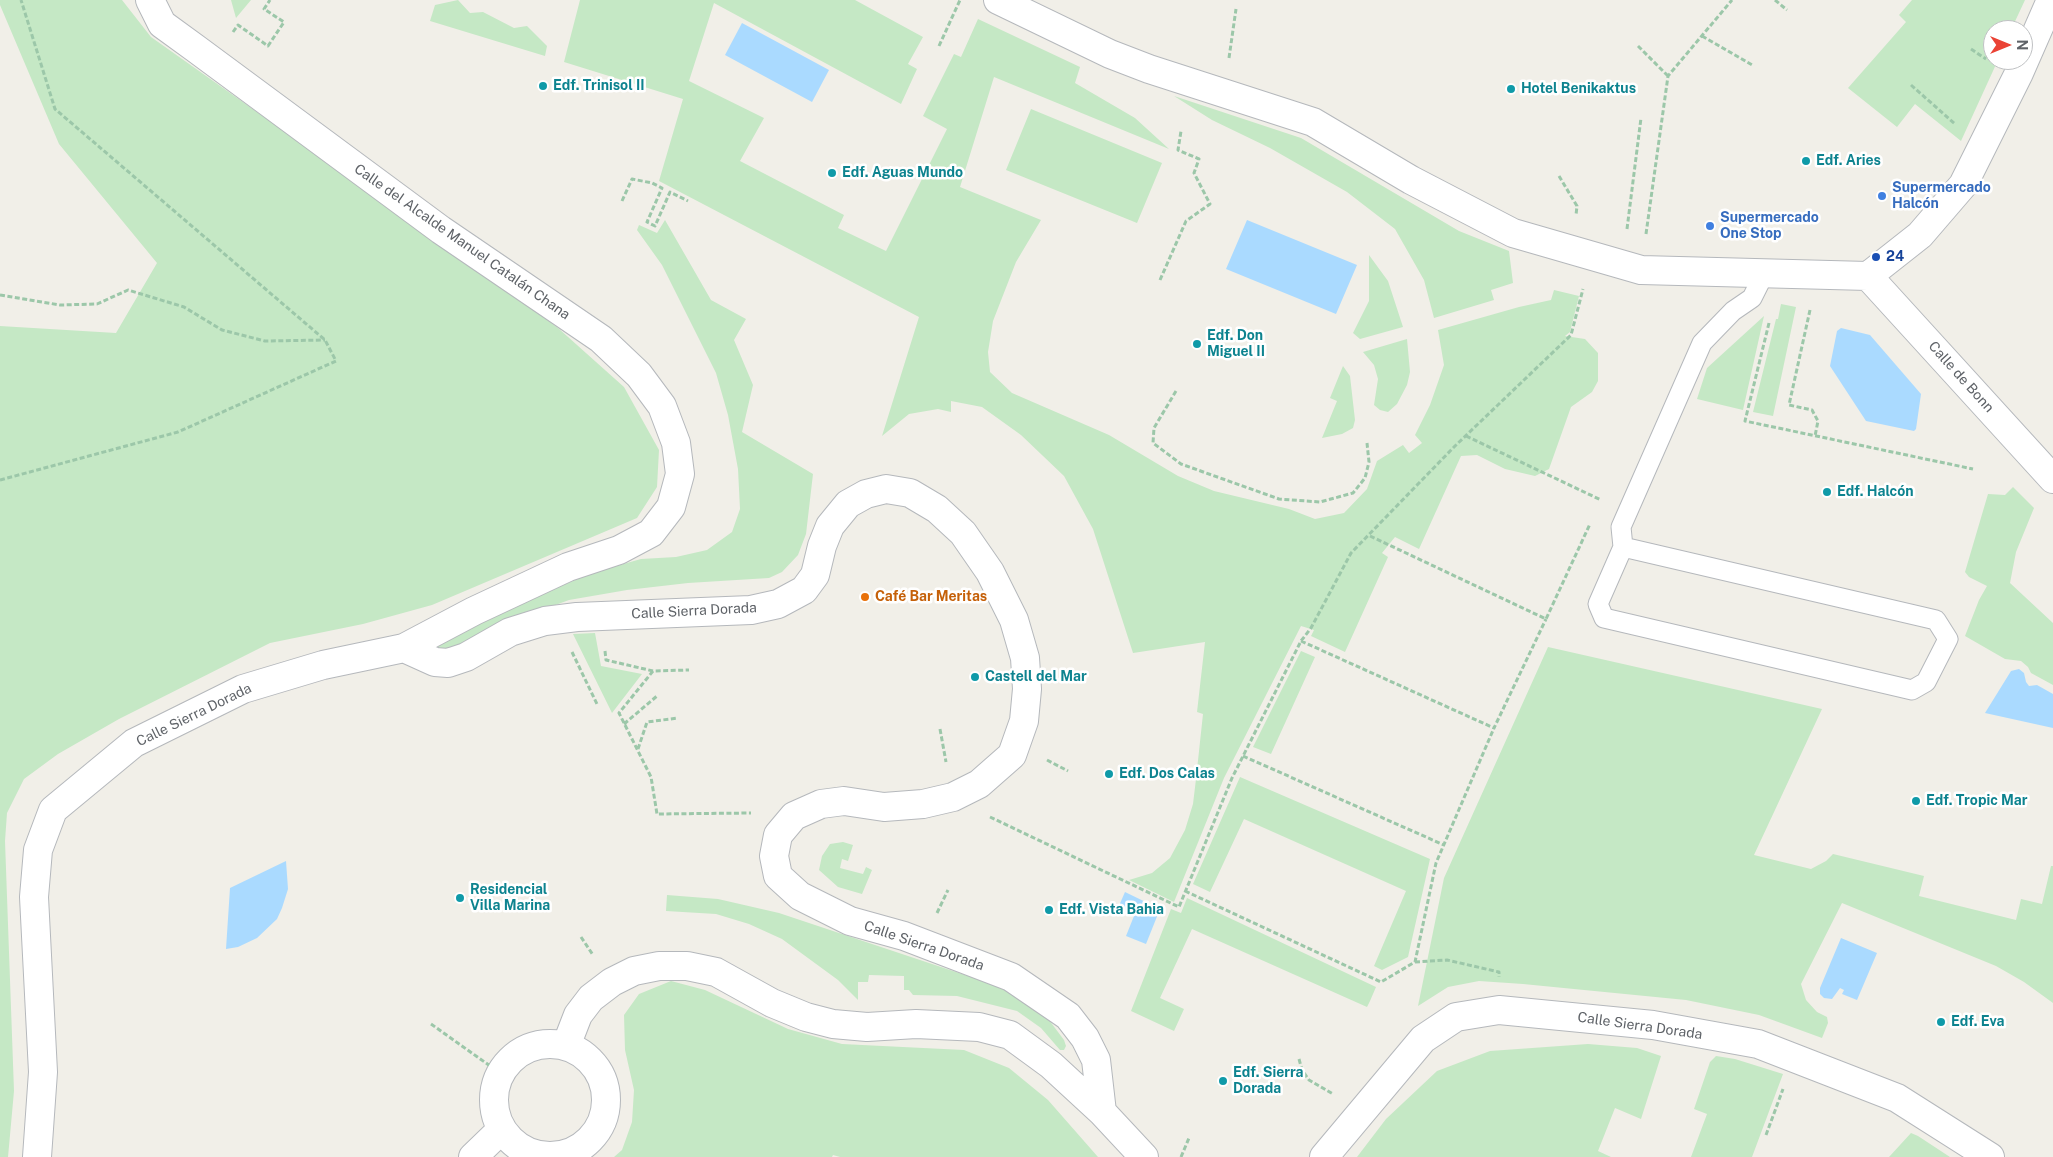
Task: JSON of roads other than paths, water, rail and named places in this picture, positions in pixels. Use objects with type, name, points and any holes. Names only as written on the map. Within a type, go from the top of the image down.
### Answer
[{"type":"street","name":"Calle del Alcalde Manuel Catalán Chana","points":[[150,0],[162,24],[440,230],[601,339],[639,376],[662,406],[676,443],[680,474],[671,507],[651,533],[619,550],[568,567],[483,607],[404,648]]},
{"type":"street","points":[[998,0],[1110,54],[1313,122],[1411,180],[1513,233],[1632,267],[1764,274],[1868,276],[1920,235],[1963,185],[2019,73],[2051,0]]},
{"type":"street","name":"Calle de Bonn","points":[[1868,276],[2053,479]]},
{"type":"street","name":"Calle Sierra Dorada","points":[[37,1157],[43,1072],[34,897],[38,850],[53,810],[134,743],[243,689],[323,665],[404,648],[435,662],[448,663],[466,657],[510,632],[545,621],[599,616],[751,610],[778,604],[804,590],[815,575],[822,546],[830,526],[848,504],[866,494],[886,489],[910,493],[937,509],[963,533],[990,572],[1014,620],[1025,658],[1027,689],[1024,720],[1012,755],[979,784],[953,797],[923,804],[884,807],[844,801],[820,804],[794,816],[778,835],[774,856],[778,876],[800,896],[850,921],[910,939],[1011,977],[1068,1016],[1085,1038],[1096,1060],[1102,1112]]},
{"type":"street","points":[[566,1046],[578,1015],[591,998],[612,982],[642,969],[658,966],[687,966],[716,972],[772,1004],[806,1017],[833,1024],[867,1027],[916,1024],[979,1027],[1010,1035],[1051,1064],[1102,1112],[1144,1157]]},
{"type":"street","name":"Calle Sierra Dorada","points":[[1324,1157],[1422,1039],[1456,1017],[1499,1010],[1653,1025],[1758,1044],[1897,1098],[1990,1157]]},
{"type":"street","points":[[547,1043],[566,1046],[585,1056],[599,1072],[605,1092],[604,1113],[595,1133],[580,1147],[560,1155],[531,1155],[512,1141],[502,1129],[494,1111],[494,1092],[500,1073],[512,1058],[529,1048],[547,1043]]},
{"type":"street","points":[[472,1157],[502,1129]]},
{"type":"lane","points":[[1623,547],[1936,620],[1948,639],[1926,682],[1912,690],[1604,618],[1598,604],[1623,547],[1621,526],[1702,343],[1733,311],[1752,298],[1764,274]]},
{"type":"water","points":[[742,23],[829,70],[812,102],[725,55]]},
{"type":"water","points":[[1247,220],[1357,265],[1336,314],[1226,269]]},
{"type":"water","points":[[1841,328],[1870,335],[1921,394],[1916,429],[1914,431],[1866,421],[1830,366],[1837,331]]},
{"type":"water","points":[[2019,669],[2024,673],[2029,686],[2037,685],[2053,694],[2053,728],[1985,713],[2011,671]]},
{"type":"water","points":[[286,861],[288,889],[277,919],[257,938],[238,947],[226,949],[230,888]]},
{"type":"water","points":[[1125,892],[1160,909],[1146,944],[1126,936],[1134,916],[1118,908]]},
{"type":"water","points":[[1841,938],[1877,953],[1857,1000],[1842,994],[1844,990],[1840,988],[1832,999],[1824,998],[1820,994],[1820,988]]},
{"type":"place","name":"Edf. Trinisol II","points":[[543,86]]},
{"type":"place","name":"Hotel Benikaktus","points":[[1511,89]]},
{"type":"place","name":"Edf. Aries","points":[[1806,161]]},
{"type":"place","name":"Edf. Aguas Mundo","points":[[832,173]]},
{"type":"place","name":"Supermercado Halcón","points":[[1882,196]]},
{"type":"place","name":"Supermercado One Stop","points":[[1710,226]]},
{"type":"place","name":"24","points":[[1876,257]]},
{"type":"place","name":"Edf. Don Miguel II","points":[[1197,344]]},
{"type":"place","name":"Edf. Halcón","points":[[1827,492]]},
{"type":"place","name":"Café Bar Meritas","points":[[865,597]]},
{"type":"place","name":"Castell del Mar","points":[[975,677]]},
{"type":"place","name":"Edf. Dos Calas","points":[[1109,774]]},
{"type":"place","name":"Edf. Tropic Mar","points":[[1916,801]]},
{"type":"place","name":"Residencial Villa Marina","points":[[460,898]]},
{"type":"place","name":"Edf. Vista Bahia","points":[[1049,910]]},
{"type":"place","name":"Edf. Eva","points":[[1941,1022]]},
{"type":"place","name":"Edf. Sierra Dorada","points":[[1223,1081]]}]
